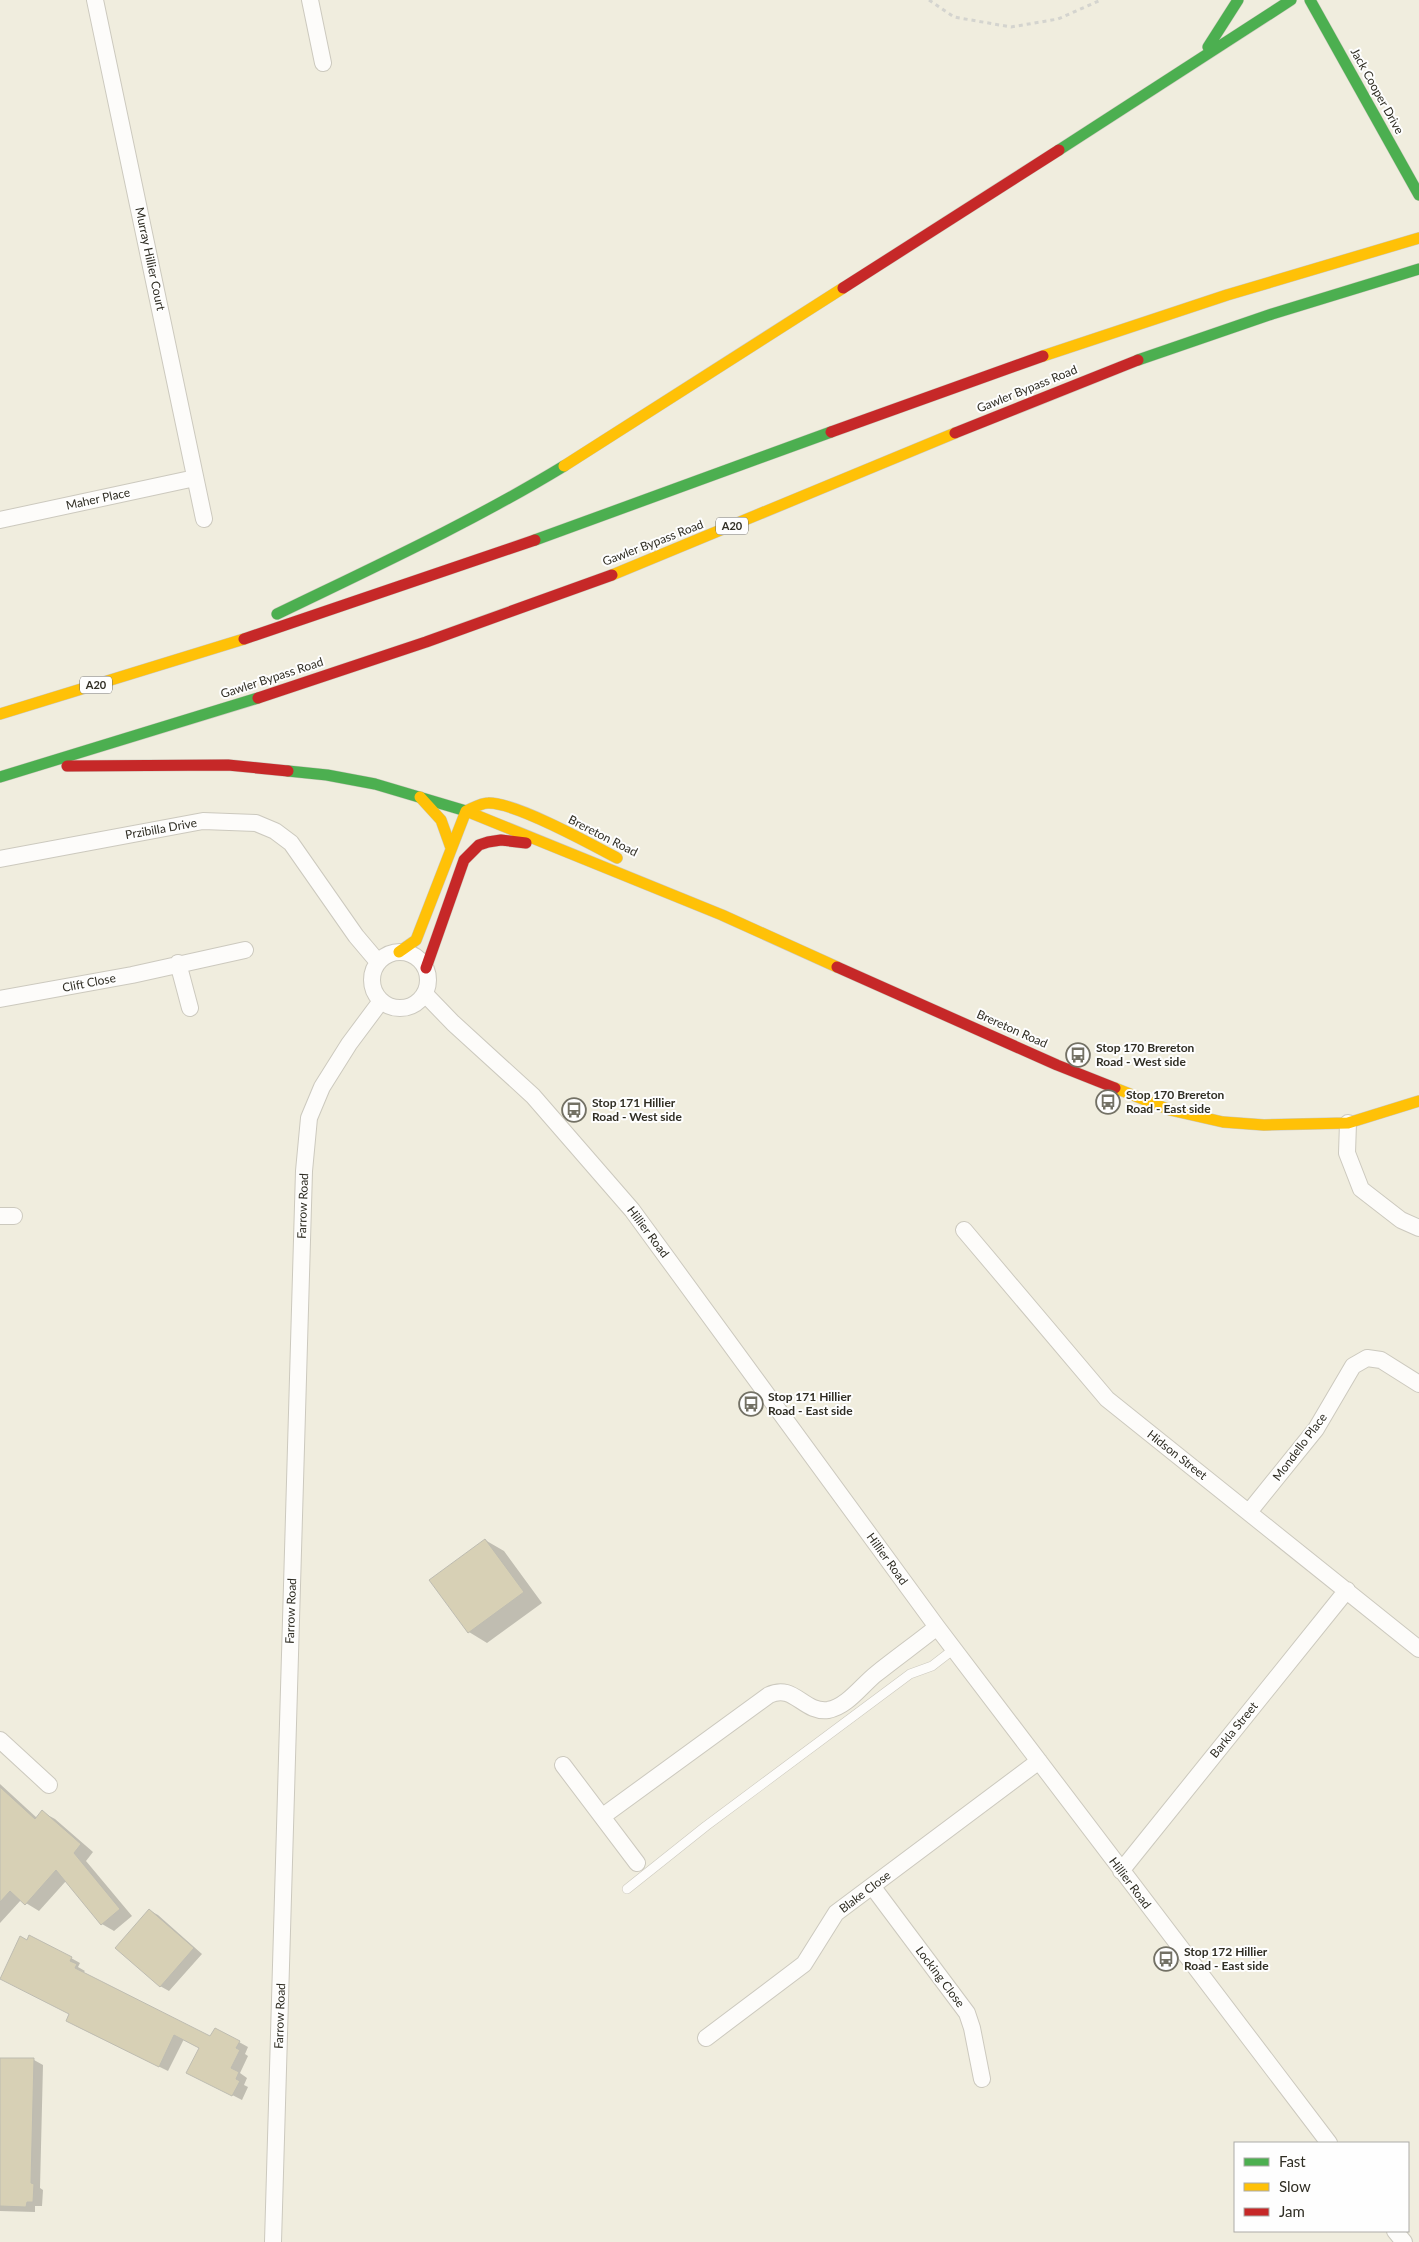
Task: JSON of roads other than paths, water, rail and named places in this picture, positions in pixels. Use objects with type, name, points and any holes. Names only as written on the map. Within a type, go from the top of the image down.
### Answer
[{"type":"main road","points":[[1202,57],[1223,27],[1238,0]]},
{"type":"main road","points":[[193,656],[447,531],[519,493],[621,431],[1291,0]]},
{"type":"main road","name":"Jack Cooper Drive","points":[[1310,0],[1419,194]]},
{"type":"main road","name":"Gawler Bypass Road","points":[[0,714],[193,656],[374,596],[756,460],[909,402],[1045,356],[1254,288],[1415,240]]},
{"type":"main road","name":"Gawler Bypass Road","points":[[0,777],[367,662],[644,562],[1032,401],[1137,360],[1302,305],[1419,269]]},
{"type":"main road","points":[[38,766],[228,765],[327,775],[375,784],[466,811],[416,940],[399,952]]},
{"type":"main road","points":[[420,797],[441,820],[451,848]]},
{"type":"main road","name":"Brereton Road","points":[[466,811],[490,803],[524,814],[586,840],[722,915]]},
{"type":"main road","name":"Brereton Road","points":[[466,811],[722,915],[1057,1065],[1170,1110],[1223,1122],[1264,1125],[1348,1122],[1419,1101]]},
{"type":"main road","name":"Brereton Road","points":[[426,968],[464,860],[479,845],[501,840],[565,851]]},
{"type":"street","name":"Murray Hillier Court","points":[[95,0],[204,519]]},
{"type":"street","points":[[310,0],[324,64]]},
{"type":"street","name":"Maher Place","points":[[0,520],[196,478]]},
{"type":"street","name":"Przibilla Drive","points":[[0,859],[203,821],[256,823],[275,832],[290,844],[356,936],[378,962]]},
{"type":"street","name":"Clift Close","points":[[0,1000],[132,975],[178,963],[245,950]]},
{"type":"street","points":[[399,952],[414,956],[426,968],[428,985],[425,994],[413,1006],[404,1008],[396,1008],[381,1001],[376,994],[372,978],[378,962],[391,954],[399,952]]},
{"type":"street","points":[[178,963],[190,1008]]},
{"type":"street","name":"Hillier Road","points":[[425,994],[453,1023],[533,1096],[632,1210],[937,1627],[1328,2142]]},
{"type":"street","name":"Farrow Road","points":[[273,2242],[304,1170],[309,1118],[322,1087],[349,1044],[381,1001]]},
{"type":"street","points":[[1348,1122],[1348,1153],[1361,1189],[1400,1220],[1419,1228]]},
{"type":"street","name":"Hidson Street","points":[[964,1230],[1107,1400],[1419,1649]]},
{"type":"street","name":"Mondello Place","points":[[1249,1512],[1316,1429],[1353,1366],[1367,1358],[1381,1360],[1419,1384]]},
{"type":"street","name":"Barkla Street","points":[[1121,1871],[1347,1590]]},
{"type":"street","points":[[603,1816],[769,1695],[781,1691],[787,1692],[814,1708],[829,1710],[837,1707],[875,1674],[937,1627]]},
{"type":"street","points":[[0,1740],[49,1785]]},
{"type":"street","name":"Blake Close","points":[[706,2038],[804,1964],[836,1913],[1039,1761]]},
{"type":"street","points":[[563,1765],[603,1816],[636,1863]]},
{"type":"street","name":"Locking Close","points":[[872,1886],[967,2013],[972,2028],[982,2079]]},
{"type":"lane","points":[[627,1889],[706,1826],[910,1674],[932,1666],[954,1649]]},
{"type":"place","name":"Stop 170 Brereton Road - West side","points":[[1078,1055]]},
{"type":"place","name":"Stop 170 Brereton Road - East side","points":[[1108,1102]]},
{"type":"place","name":"Stop 171 Hillier Road - West side","points":[[574,1110]]},
{"type":"place","name":"Stop 171 Hillier Road - East side","points":[[751,1404]]},
{"type":"place","name":"Stop 172 Hillier Road - East side","points":[[1166,1959]]}]
